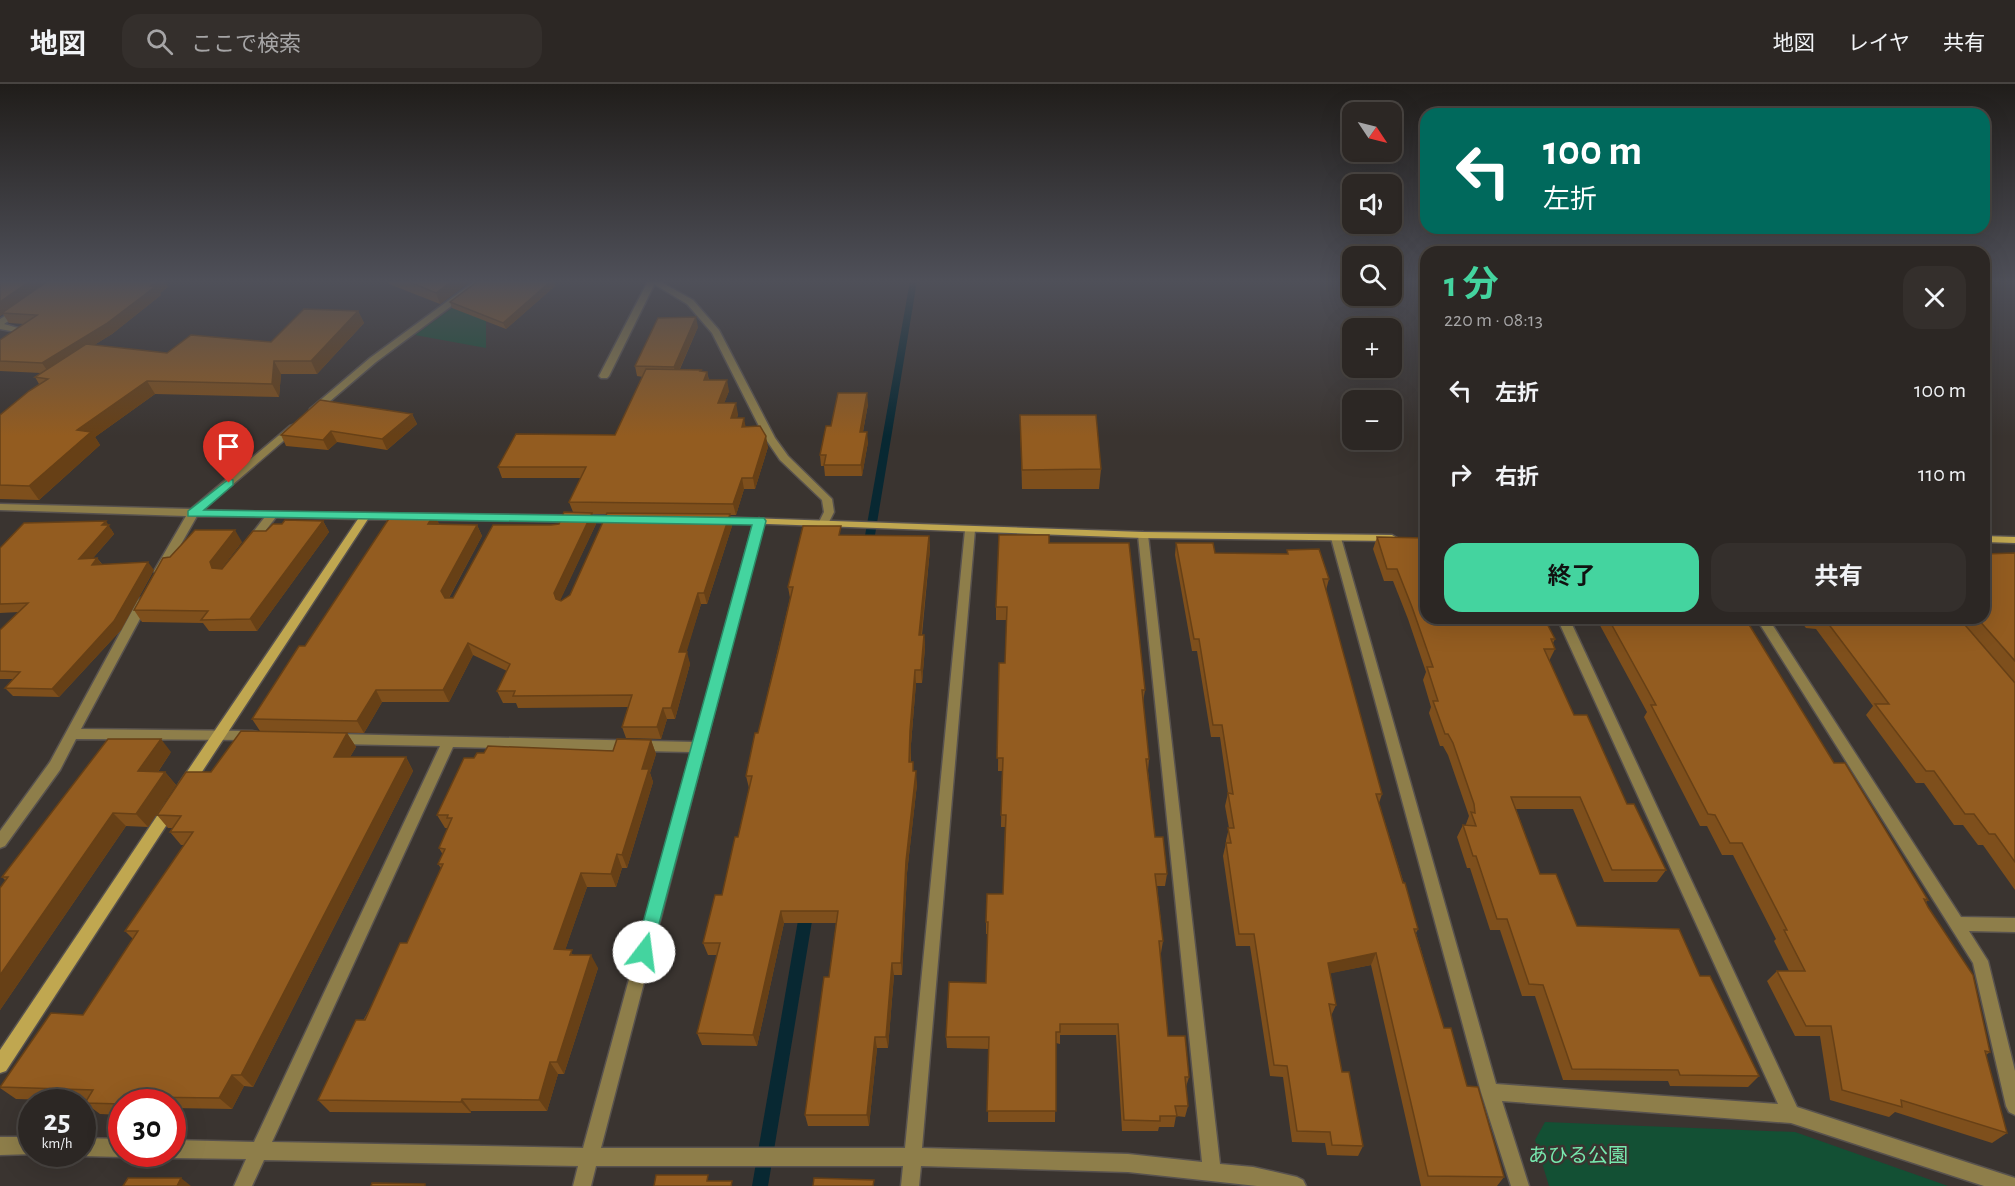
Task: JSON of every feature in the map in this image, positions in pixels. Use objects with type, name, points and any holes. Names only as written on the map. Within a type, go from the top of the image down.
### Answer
[{"type":"street","points":[[0,351],[27,332]]},
{"type":"street","points":[[0,842],[55,766],[193,513],[373,360],[411,332]]},
{"type":"street","points":[[604,375],[626,332]]},
{"type":"street","points":[[716,332],[770,438],[784,458],[827,499],[828,512],[822,525]]},
{"type":"street","points":[[0,507],[272,515],[366,515],[497,522],[604,523],[630,519]]},
{"type":"street","points":[[245,549],[272,515]]},
{"type":"street","points":[[0,1065],[366,515]]},
{"type":"street","points":[[700,520],[1143,535],[1404,538]]},
{"type":"street","points":[[582,1186],[759,521]]},
{"type":"street","points":[[909,1186],[970,530]]},
{"type":"street","points":[[1143,535],[1212,1172]]},
{"type":"street","points":[[1336,538],[1490,1092],[1520,1186]]},
{"type":"street","points":[[1990,539],[2015,540]]},
{"type":"street","points":[[1566,624],[1791,1113]]},
{"type":"street","points":[[1766,624],[1959,924],[1980,961],[2015,1106]]},
{"type":"street","points":[[72,734],[264,737]]},
{"type":"street","points":[[321,739],[697,747]]},
{"type":"street","points":[[243,1186],[448,743]]},
{"type":"street","points":[[1959,924],[2015,925]]},
{"type":"street","points":[[1490,1092],[1791,1113],[2012,1186]]},
{"type":"street","points":[[0,1146],[18,1146]]},
{"type":"street","points":[[186,1149],[591,1157],[911,1157],[1128,1163],[1253,1176],[1297,1186]]},
{"type":"green space","points":[[419,332],[486,332],[486,348],[415,335]]},
{"type":"green space","name":"あひる公園","points":[[1545,1122],[1795,1132],[1948,1186],[1549,1186],[1535,1140]]},
{"type":"building","points":[[11,332],[92,332],[42,363],[0,361],[0,340]]},
{"type":"building","points":[[281,332],[338,332],[311,361],[274,361],[272,384],[147,381],[77,430],[91,432],[29,486],[0,485],[0,415],[48,379],[35,377],[86,344],[167,353],[191,335],[271,342]]},
{"type":"building","points":[[651,332],[689,332],[674,367],[635,366]]},
{"type":"building","points":[[646,369],[701,370],[707,372],[704,380],[727,380],[718,403],[736,403],[731,418],[744,418],[742,427],[760,426],[766,436],[753,478],[742,478],[733,504],[569,502],[586,467],[498,467],[516,434],[615,435]]},
{"type":"building","points":[[838,393],[867,393],[860,432],[867,432],[861,465],[824,465],[826,455],[820,455],[826,426],[831,426]]},
{"type":"building","points":[[320,400],[412,414],[382,439],[331,431],[323,440],[281,435]]},
{"type":"building","points":[[1020,415],[1096,415],[1101,469],[1022,470]]},
{"type":"building","points":[[564,512],[592,513],[554,593],[556,599],[561,601],[570,595],[607,513],[730,514],[704,593],[698,593],[679,652],[687,652],[671,708],[663,708],[657,727],[622,727],[632,695],[513,696],[515,691],[497,691],[510,664],[468,643],[443,690],[376,690],[357,721],[252,719],[299,646],[305,646],[392,514],[434,514],[428,524],[477,525],[441,591],[445,598],[453,598],[493,525],[559,524]]},
{"type":"building","points":[[285,520],[323,521],[250,619],[201,620],[208,611],[134,610],[163,558],[170,557],[195,530],[235,530],[210,562],[212,568],[222,569],[253,531],[266,531],[273,524],[282,524]]},
{"type":"building","points":[[106,521],[102,525],[109,525],[79,559],[97,558],[92,565],[148,562],[114,621],[52,689],[5,688],[20,672],[0,671],[0,630],[28,603],[0,604],[0,548],[24,523]]},
{"type":"building","points":[[803,526],[841,526],[839,535],[929,536],[919,635],[924,635],[921,670],[915,670],[910,731],[909,762],[913,762],[913,771],[916,771],[906,861],[901,963],[892,963],[886,1037],[875,1037],[867,1115],[805,1115],[824,977],[829,977],[838,911],[781,911],[753,1035],[697,1033],[720,943],[703,943],[715,895],[722,895],[735,837],[738,837],[752,776],[746,776],[793,587],[788,587]]},
{"type":"building","points":[[999,535],[1049,535],[1049,543],[1129,543],[1145,690],[1142,690],[1149,759],[1146,759],[1155,837],[1163,837],[1167,874],[1155,874],[1163,941],[1159,941],[1168,1036],[1185,1036],[1189,1077],[1185,1077],[1188,1106],[1175,1106],[1177,1116],[1160,1116],[1160,1121],[1124,1120],[1118,1024],[1060,1024],[1060,1032],[1056,1032],[1056,1111],[987,1111],[989,1037],[946,1037],[949,982],[986,983],[987,894],[1003,894],[1006,815],[1001,815],[1003,758],[997,758],[999,663],[1005,663],[1007,607],[996,607]]},
{"type":"building","points":[[1377,537],[1420,538],[1420,624],[1547,624],[1555,639],[1551,639],[1555,649],[1544,649],[1574,715],[1587,715],[1627,804],[1634,804],[1666,870],[1612,870],[1580,797],[1511,797],[1540,874],[1556,874],[1577,926],[1679,929],[1700,976],[1710,976],[1759,1076],[1680,1075],[1678,1070],[1572,1069],[1543,985],[1529,984],[1507,919],[1497,919],[1476,856],[1473,856],[1463,825],[1476,826],[1471,812],[1475,813],[1474,804],[1453,743],[1448,734],[1445,734],[1433,701],[1438,701],[1427,667],[1433,667],[1397,569],[1387,569]]},
{"type":"building","points":[[1176,543],[1213,543],[1215,553],[1288,554],[1287,550],[1319,549],[1329,579],[1323,579],[1382,794],[1376,794],[1418,929],[1414,929],[1444,1028],[1451,1028],[1467,1086],[1478,1087],[1504,1177],[1428,1176],[1376,953],[1328,963],[1336,1005],[1329,1004],[1342,1072],[1349,1072],[1363,1146],[1332,1145],[1330,1132],[1297,1131],[1287,1066],[1274,1065],[1254,934],[1239,934],[1226,843],[1231,843],[1228,828],[1234,828],[1228,793],[1233,794],[1222,725],[1213,725],[1199,639],[1194,639]]},
{"type":"building","points":[[2015,553],[2015,661],[1982,624],[1990,624],[1990,554]]},
{"type":"building","points":[[1611,624],[1749,624],[1834,763],[1845,763],[1928,900],[1924,899],[1928,907],[1973,975],[1990,1052],[1985,1051],[2007,1133],[1901,1100],[1902,1107],[1842,1090],[1831,1026],[1806,1026],[1777,971],[1805,971],[1784,930],[1787,930],[1742,843],[1730,843],[1715,815],[1708,814],[1651,705],[1656,705]]},
{"type":"building","points":[[1829,624],[1964,624],[2015,683],[2015,862],[1995,834],[1989,834],[1974,814],[1965,814],[1934,771],[1926,771],[1875,704],[1889,704]]},
{"type":"building","points":[[241,731],[347,733],[334,757],[406,757],[241,1075],[232,1075],[219,1098],[186,1098],[186,1089],[108,1089],[108,1104],[96,1103],[96,1089],[0,1087],[51,1013],[83,1015],[138,931],[125,931],[193,832],[170,832],[181,816],[157,815],[186,772],[211,772]]},
{"type":"building","points":[[108,739],[161,739],[138,771],[165,772],[136,814],[113,813],[0,975],[0,888],[8,877],[2,877]]},
{"type":"building","points":[[617,739],[651,740],[642,769],[649,769],[622,855],[617,854],[611,874],[581,873],[554,949],[572,950],[570,955],[591,955],[557,1062],[550,1062],[539,1100],[462,1099],[461,1102],[318,1100],[356,1020],[365,1020],[400,943],[407,943],[443,864],[438,864],[445,849],[439,848],[452,818],[447,818],[448,815],[437,815],[464,758],[474,758],[477,753],[484,753],[488,746],[613,751]]},
{"type":"building","points":[[656,1175],[708,1175],[707,1181],[732,1181],[731,1186],[654,1186]]},
{"type":"building","points":[[128,1178],[181,1178],[177,1186],[123,1186]]},
{"type":"building","points":[[814,1178],[874,1180],[873,1186],[813,1186]]},
{"type":"building","points":[[372,1183],[425,1184],[425,1186],[371,1186]]},
{"type":"waterway","points":[[868,547],[905,332]]},
{"type":"waterway","points":[[760,1186],[807,909]]},
{"type":"route","points":[[229,483],[193,513],[759,521],[644,952]]}]
